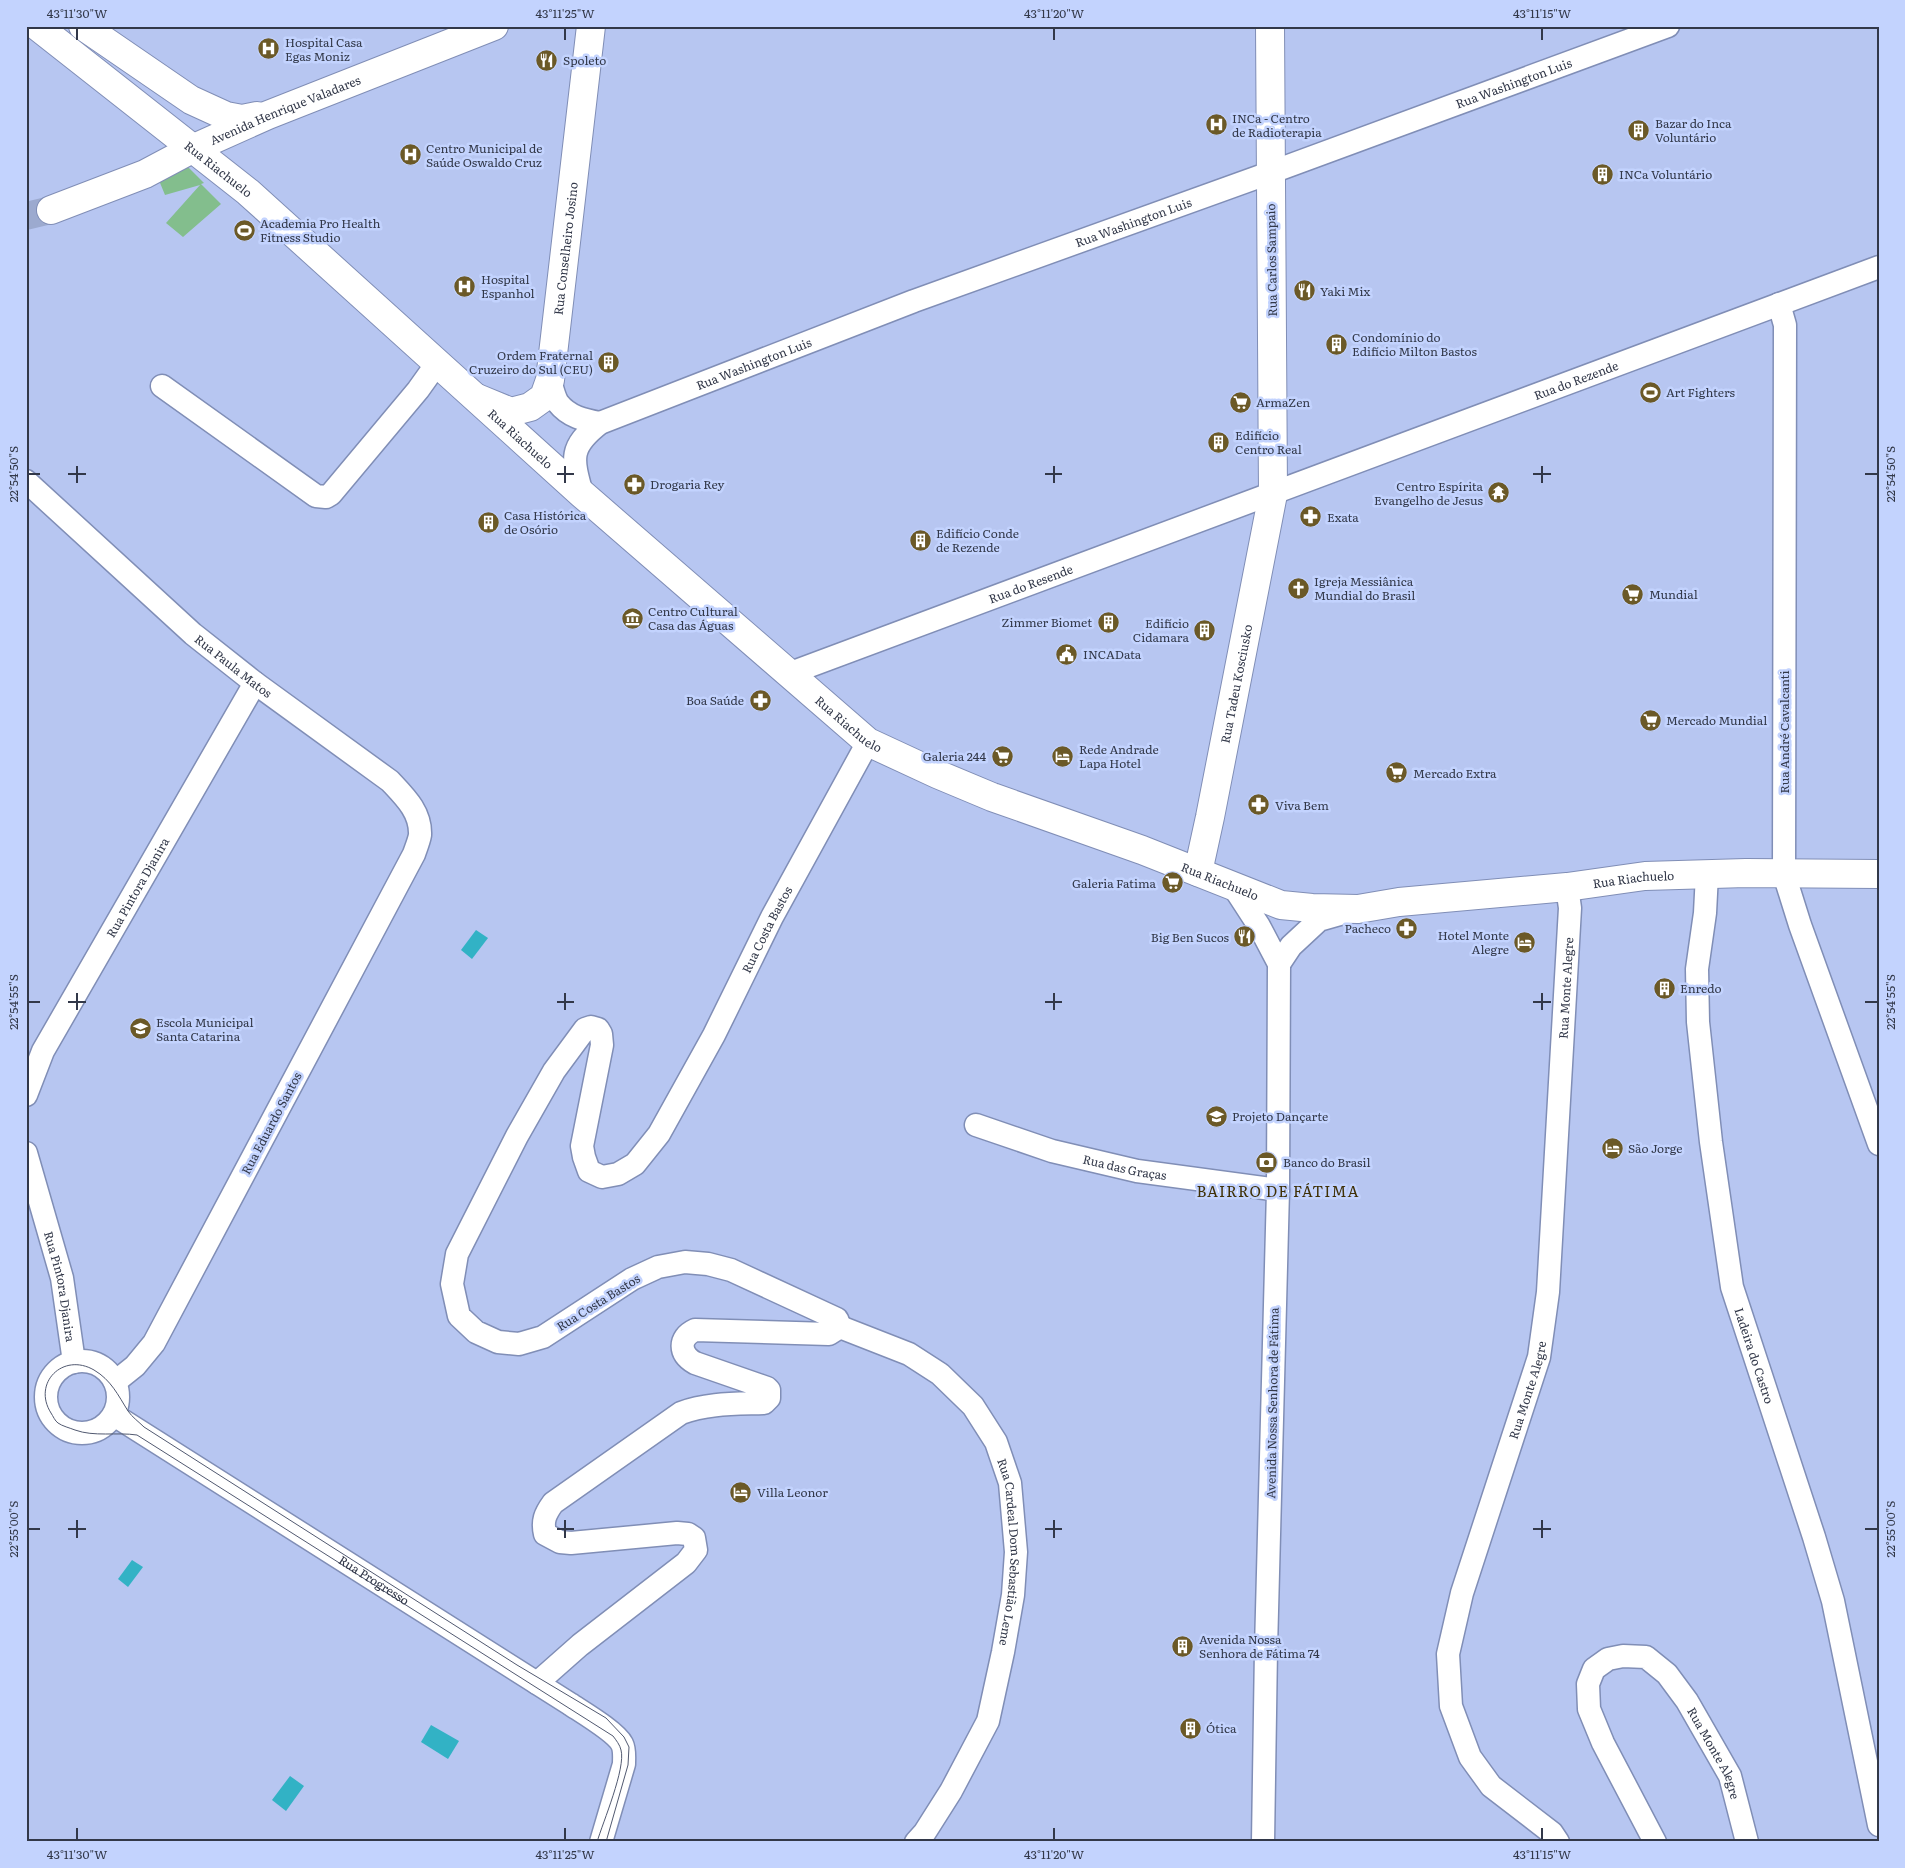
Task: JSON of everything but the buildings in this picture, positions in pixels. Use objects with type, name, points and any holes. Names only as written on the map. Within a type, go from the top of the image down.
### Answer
[{"type":"main road","name":"Rua Riachuelo","points":[[37,26],[248,192],[582,494],[868,742],[937,774],[992,797],[1198,872],[1281,905],[1358,909],[1399,902],[1567,887],[1646,876],[1879,874]]},
{"type":"main road","points":[[83,26],[191,100],[226,116],[242,119],[268,115]]},
{"type":"main road","name":"Avenida Henrique Valadares","points":[[51,210],[145,174],[192,149],[268,115],[494,26]]},
{"type":"main road","name":"Rua Conselheiro Josino","points":[[477,398],[511,412],[520,410],[530,407],[544,397],[550,380],[592,26]]},
{"type":"main road","name":"Rua Carlos Sampaio","points":[[1270,26],[1273,494]]},
{"type":"main road","name":"Rua Tadeu Kosciusko","points":[[1198,872],[1273,494]]},
{"type":"street","name":"Rua Washington Luis","points":[[582,494],[574,466],[576,447],[586,434],[600,423],[914,300],[1272,172],[1668,26]]},
{"type":"street","name":"Rua do Rezende","points":[[1273,494],[1879,267]]},
{"type":"street","name":"Rua André Cavalcanti","points":[[1779,304],[1786,325],[1784,874],[1800,925],[1879,1144]]},
{"type":"street","points":[[162,386],[316,496],[322,497],[331,494],[418,390],[438,362]]},
{"type":"street","points":[[550,380],[558,402],[570,413],[581,420],[600,423]]},
{"type":"street","name":"Rua Paula Matos","points":[[26,481],[193,634],[255,683],[390,782],[408,800],[417,816],[420,835],[414,854]]},
{"type":"street","name":"Rua do Resende","points":[[788,674],[1273,494]]},
{"type":"street","name":"Rua Pintora Djanira","points":[[26,1095],[43,1051],[255,683]]},
{"type":"street","name":"Rua Costa Bastos","points":[[840,1327],[837,1319],[731,1270],[708,1264],[685,1262],[658,1267],[632,1279],[543,1337],[519,1344],[498,1342],[476,1332],[459,1316],[452,1284],[457,1254],[479,1208],[554,1071],[584,1029],[591,1027],[598,1029],[602,1034],[602,1045],[582,1146],[584,1157],[590,1170],[602,1177],[618,1174],[635,1164],[659,1134],[714,1035],[772,917],[868,742]]},
{"type":"street","name":"Rua Eduardo Santos","points":[[116,1382],[135,1366],[154,1342],[414,854]]},
{"type":"street","name":"Ladeira do Castro","points":[[1707,874],[1705,913],[1697,969],[1698,1022],[1710,1142],[1732,1287],[1814,1537],[1833,1601],[1879,1825]]},
{"type":"street","name":"Avenida Nossa Senhora de Fátima","points":[[1233,886],[1259,926],[1279,964],[1278,1190],[1266,1649],[1264,1842]]},
{"type":"street","name":"Rua Monte Alegre","points":[[1558,1842],[1552,1833],[1491,1786],[1470,1757],[1451,1706],[1448,1654],[1462,1593],[1539,1357],[1549,1282],[1570,908],[1567,887]]},
{"type":"street","points":[[1279,964],[1291,946],[1319,920],[1358,909]]},
{"type":"street","name":"Rua das Graças","points":[[976,1125],[1052,1151],[1137,1171],[1278,1190]]},
{"type":"street","name":"Rua Pintora Djanira","points":[[26,1153],[32,1195],[62,1278],[74,1362]]},
{"type":"street","points":[[537,1683],[580,1646],[686,1563],[696,1550],[694,1538],[688,1534],[677,1533],[571,1543],[560,1542],[545,1534],[543,1525],[546,1513],[552,1504],[680,1413],[707,1406],[764,1402],[769,1398],[769,1390],[767,1388],[695,1363],[686,1358],[683,1341],[688,1333],[695,1330],[829,1334],[840,1327]]},
{"type":"street","name":"Rua Cardeal Dom Sebastião Leme","points":[[840,1327],[909,1354],[940,1374],[973,1406],[996,1442],[1010,1483],[1016,1552],[1013,1595],[988,1721],[951,1791],[925,1832],[916,1842]]},
{"type":"street","points":[[87,1361],[99,1364],[109,1372],[116,1382],[119,1394],[118,1405],[114,1415],[108,1423],[90,1433],[76,1433],[63,1428],[53,1420],[47,1408],[36,1394],[48,1384],[60,1368],[74,1362],[87,1361]]},
{"type":"street","name":"Rua Progresso","points":[[114,1415],[596,1720],[622,1742],[625,1752],[624,1764],[601,1842]]},
{"type":"street","name":"Rua Monte Alegre","points":[[1655,1842],[1603,1743],[1588,1709],[1588,1684],[1594,1669],[1608,1659],[1623,1656],[1646,1657],[1667,1674],[1687,1701],[1730,1776],[1747,1842]]},
{"type":"shaded area","points":[[182,161],[204,183],[201,184],[221,204],[183,237],[166,223],[200,185],[165,195],[156,173]]},
{"type":"shaded area","points":[[476,930],[488,938],[472,959],[461,950]]},
{"type":"shaded area","points":[[132,1560],[143,1567],[128,1587],[118,1579]]},
{"type":"shaded area","points":[[431,1725],[459,1741],[448,1759],[421,1742]]},
{"type":"shaded area","points":[[290,1776],[304,1786],[286,1811],[272,1800]]},
{"type":"tunnel","points":[[26,216],[51,210]]},
{"type":"tram line","points":[[597,1842],[617,1782],[622,1758],[619,1744],[613,1736],[137,1435],[82,1432],[58,1423],[46,1402],[45,1391],[48,1381],[62,1368],[72,1365],[82,1365],[94,1370],[110,1383],[130,1413],[144,1427],[517,1665],[606,1718],[624,1737],[629,1747],[628,1765],[606,1842]]},
{"type":"place","name":"Hospital Casa Egas Moniz","points":[[269,49]]},
{"type":"place","name":"Spoleto","points":[[547,60]]},
{"type":"place","name":"INCa - Centro de Radioterapia","points":[[1216,125]]},
{"type":"place","name":"Bazar do Inca Voluntário","points":[[1639,130]]},
{"type":"place","name":"Centro Municipal de Saúde Oswaldo Cruz","points":[[410,155]]},
{"type":"place","name":"INCa Voluntário","points":[[1603,174]]},
{"type":"place","name":"Academia Pro Health Fitness Studio","points":[[244,230]]},
{"type":"place","name":"Hospital Espanhol","points":[[465,286]]},
{"type":"place","name":"Yaki Mix","points":[[1304,291]]},
{"type":"place","name":"Condomínio do Edifício Milton Bastos","points":[[1336,344]]},
{"type":"place","name":"Ordem Fraternal Cruzeiro do Sul (CEU)","points":[[609,362]]},
{"type":"place","name":"Art Fighters","points":[[1650,392]]},
{"type":"place","name":"ArmaZen","points":[[1240,402]]},
{"type":"place","name":"Edifício Centro Real","points":[[1219,442]]},
{"type":"place","name":"Drogaria Rey","points":[[634,484]]},
{"type":"place","name":"Centro Espírita Evangelho de Jesus","points":[[1499,493]]},
{"type":"place","name":"Exata","points":[[1311,517]]},
{"type":"place","name":"Casa Histórica de Osório","points":[[488,522]]},
{"type":"place","name":"Edifício Conde de Rezende","points":[[920,540]]},
{"type":"place","name":"Igreja Messiânica Mundial do Brasil","points":[[1298,588]]},
{"type":"place","name":"Mundial","points":[[1633,594]]},
{"type":"place","name":"Centro Cultural Casa das Águas","points":[[632,618]]},
{"type":"place","name":"Zimmer Biomet","points":[[1108,622]]},
{"type":"place","name":"Edifício Cidamara","points":[[1205,630]]},
{"type":"place","name":"INCAData","points":[[1067,654]]},
{"type":"place","name":"Boa Saúde","points":[[760,700]]},
{"type":"place","name":"Mercado Mundial","points":[[1650,720]]},
{"type":"place","name":"Galeria 244","points":[[1002,756]]},
{"type":"place","name":"Rede Andrade Lapa Hotel","points":[[1063,756]]},
{"type":"place","name":"Mercado Extra","points":[[1397,773]]},
{"type":"place","name":"Viva Bem","points":[[1259,805]]},
{"type":"place","name":"Galeria Fatima","points":[[1172,883]]},
{"type":"place","name":"Pacheco","points":[[1407,928]]},
{"type":"place","name":"Big Ben Sucos","points":[[1245,937]]},
{"type":"place","name":"Hotel Monte Alegre","points":[[1525,942]]},
{"type":"place","name":"Enredo","points":[[1664,988]]},
{"type":"place","name":"Escola Municipal Santa Catarina","points":[[140,1029]]},
{"type":"place","name":"Projeto Dançarte","points":[[1216,1116]]},
{"type":"place","name":"São Jorge","points":[[1612,1148]]},
{"type":"place","name":"Banco do Brasil","points":[[1267,1162]]},
{"type":"place","name":"Villa Leonor","points":[[741,1492]]},
{"type":"place","name":"Avenida Nossa Senhora de Fátima 74","points":[[1183,1646]]},
{"type":"place","name":"Ótica","points":[[1190,1728]]},
{"type":"district","name":"BAIRRO DE FÁTIMA","points":[[1278,1190]]}]
